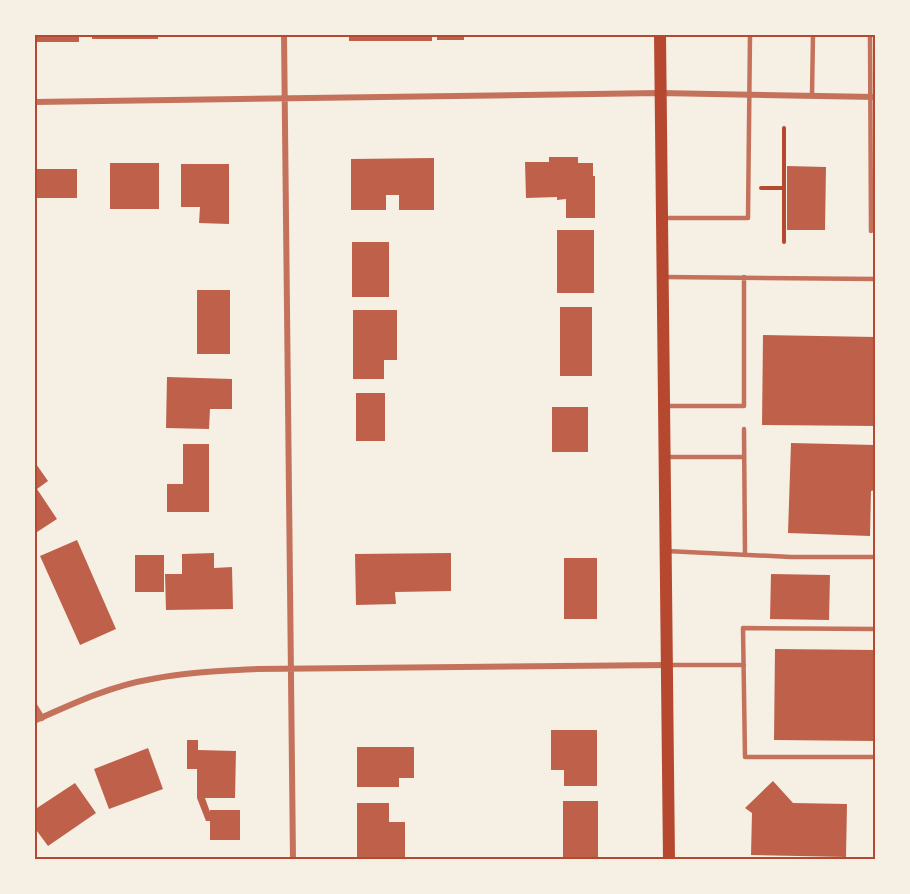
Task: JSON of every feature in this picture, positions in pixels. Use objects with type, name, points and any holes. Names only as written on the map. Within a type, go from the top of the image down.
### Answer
[{"type":"main road","points":[[660,34],[669,860]]},
{"type":"street","points":[[284,34],[293,860]]},
{"type":"street","points":[[34,102],[660,93],[873,97]]},
{"type":"street","points":[[34,721],[93,695],[149,679],[193,672],[257,669],[667,665]]},
{"type":"street","points":[[34,705],[42,718]]},
{"type":"lane","points":[[662,218],[748,218],[750,34]]},
{"type":"lane","points":[[812,96],[813,34]]},
{"type":"lane","points":[[870,34],[873,97],[871,231]]},
{"type":"lane","points":[[663,277],[876,279]]},
{"type":"lane","points":[[664,406],[744,406],[744,278]]},
{"type":"lane","points":[[744,429],[745,555]]},
{"type":"lane","points":[[664,457],[744,457]]},
{"type":"lane","points":[[666,551],[791,557],[876,557]]},
{"type":"lane","points":[[876,629],[743,628],[745,757],[876,758]]},
{"type":"lane","points":[[667,665],[744,665]]},
{"type":"path","points":[[784,128],[784,242]]},
{"type":"path","points":[[749,188],[784,188]]},
{"type":"building","points":[[34,34],[79,34],[79,42],[34,42]]},
{"type":"building","points":[[92,34],[158,34],[158,39],[92,39]]},
{"type":"building","points":[[349,34],[432,34],[432,41],[349,41]]},
{"type":"building","points":[[437,34],[464,34],[464,40],[437,40]]},
{"type":"building","points":[[549,157],[578,157],[578,163],[593,163],[595,218],[566,218],[566,199],[526,198],[525,162],[549,162]]},
{"type":"building","points":[[434,158],[434,210],[399,210],[399,195],[386,195],[386,210],[351,210],[351,159]]},
{"type":"building","points":[[110,163],[159,163],[159,209],[110,209]]},
{"type":"building","points":[[181,164],[229,164],[229,224],[199,223],[200,207],[181,207]]},
{"type":"building","points":[[787,166],[826,167],[825,230],[787,230]]},
{"type":"building","points":[[34,169],[77,169],[77,198],[34,198]]},
{"type":"building","points":[[557,230],[594,230],[594,293],[557,293]]},
{"type":"building","points":[[352,242],[389,242],[389,297],[352,297]]},
{"type":"building","points":[[197,290],[230,290],[230,354],[197,354]]},
{"type":"building","points":[[560,307],[592,307],[592,376],[560,376]]},
{"type":"building","points":[[353,310],[397,310],[397,360],[384,360],[384,379],[353,379]]},
{"type":"building","points":[[763,335],[876,337],[876,426],[762,425]]},
{"type":"building","points":[[167,377],[232,379],[232,409],[210,409],[209,429],[166,428]]},
{"type":"building","points":[[356,393],[385,393],[385,441],[356,441]]},
{"type":"building","points":[[552,407],[588,407],[588,452],[552,452]]},
{"type":"building","points":[[791,443],[876,445],[876,490],[871,491],[870,536],[788,533]]},
{"type":"building","points":[[183,444],[209,444],[209,512],[167,512],[167,484],[183,484]]},
{"type":"building","points":[[34,461],[48,481],[37,489],[57,519],[34,534]]},
{"type":"building","points":[[77,540],[116,629],[80,645],[40,556]]},
{"type":"building","points":[[214,553],[214,568],[232,567],[233,609],[166,610],[165,574],[182,574],[182,554]]},
{"type":"building","points":[[451,553],[451,591],[395,592],[396,604],[356,605],[355,554]]},
{"type":"building","points":[[135,555],[164,555],[164,592],[135,592]]},
{"type":"building","points":[[564,558],[597,558],[597,619],[564,619]]},
{"type":"building","points":[[771,574],[830,575],[829,620],[770,619]]},
{"type":"building","points":[[775,649],[876,650],[876,741],[774,740]]},
{"type":"building","points":[[551,730],[597,730],[597,786],[564,786],[564,770],[551,770]]},
{"type":"building","points":[[187,740],[198,740],[198,750],[236,751],[235,798],[205,798],[210,812],[210,810],[240,810],[240,840],[210,840],[210,821],[206,821],[197,798],[197,769],[187,769]]},
{"type":"building","points":[[357,747],[414,747],[414,778],[399,778],[399,787],[357,787]]},
{"type":"building","points":[[148,748],[163,789],[109,809],[94,769]]},
{"type":"building","points":[[773,781],[793,803],[847,804],[846,857],[751,855],[752,813],[745,808]]},
{"type":"building","points":[[75,783],[96,813],[48,846],[34,827],[34,810]]},
{"type":"building","points":[[563,801],[598,801],[598,859],[563,859]]},
{"type":"building","points":[[357,803],[389,803],[389,822],[405,822],[405,860],[357,860]]}]
